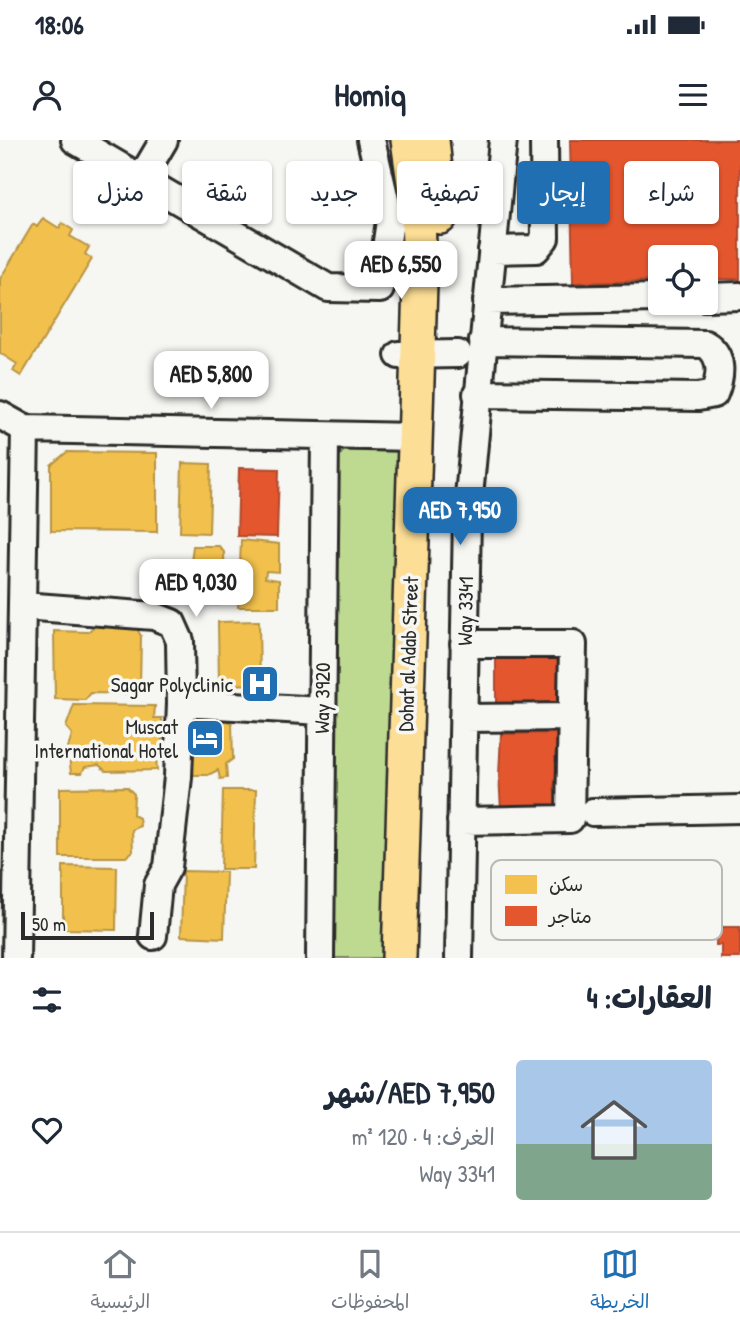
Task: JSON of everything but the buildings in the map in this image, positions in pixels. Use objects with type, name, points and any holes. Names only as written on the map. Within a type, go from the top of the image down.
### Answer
[{"type":"main road","name":"Dohat al Adab Street","points":[[408,140],[418,211],[429,354],[422,958]]},
{"type":"main road","name":"Dohat al Adab Street","points":[[399,958],[414,438],[429,354],[442,235],[432,140]]},
{"type":"street","points":[[75,140],[111,161]]},
{"type":"street","points":[[152,161],[164,140]]},
{"type":"street","points":[[168,195],[328,288],[380,289],[390,221],[371,140]]},
{"type":"street","name":"Way 3341","points":[[459,958],[467,517],[503,140]]},
{"type":"street","points":[[492,250],[536,249],[545,238],[544,140]]},
{"type":"street","points":[[718,297],[740,296]]},
{"type":"street","points":[[487,301],[648,298]]},
{"type":"street","points":[[477,394],[698,397],[714,394],[720,380],[719,360],[713,349],[705,344],[483,341]]},
{"type":"street","points":[[0,415],[25,429],[414,438]]},
{"type":"street","points":[[16,958],[9,812],[11,638],[23,606],[25,429]]},
{"type":"street","name":"Way 3920","points":[[320,958],[325,437]]},
{"type":"street","points":[[23,606],[154,615],[172,623],[180,641],[178,777],[169,867],[158,885],[153,936]]},
{"type":"street","points":[[461,821],[570,819],[572,717],[573,644],[464,644]]},
{"type":"street","points":[[181,703],[322,711]]},
{"type":"street","points":[[463,718],[572,717]]},
{"type":"street","points":[[593,811],[740,809]]},
{"type":"green space","points":[[347,446],[397,447],[404,455],[386,958],[332,958],[335,462]]},
{"type":"place","name":"Sagar Polyclinic","points":[[260,684]]},
{"type":"place","name":"Muscat International Hotel","points":[[205,738]]}]
